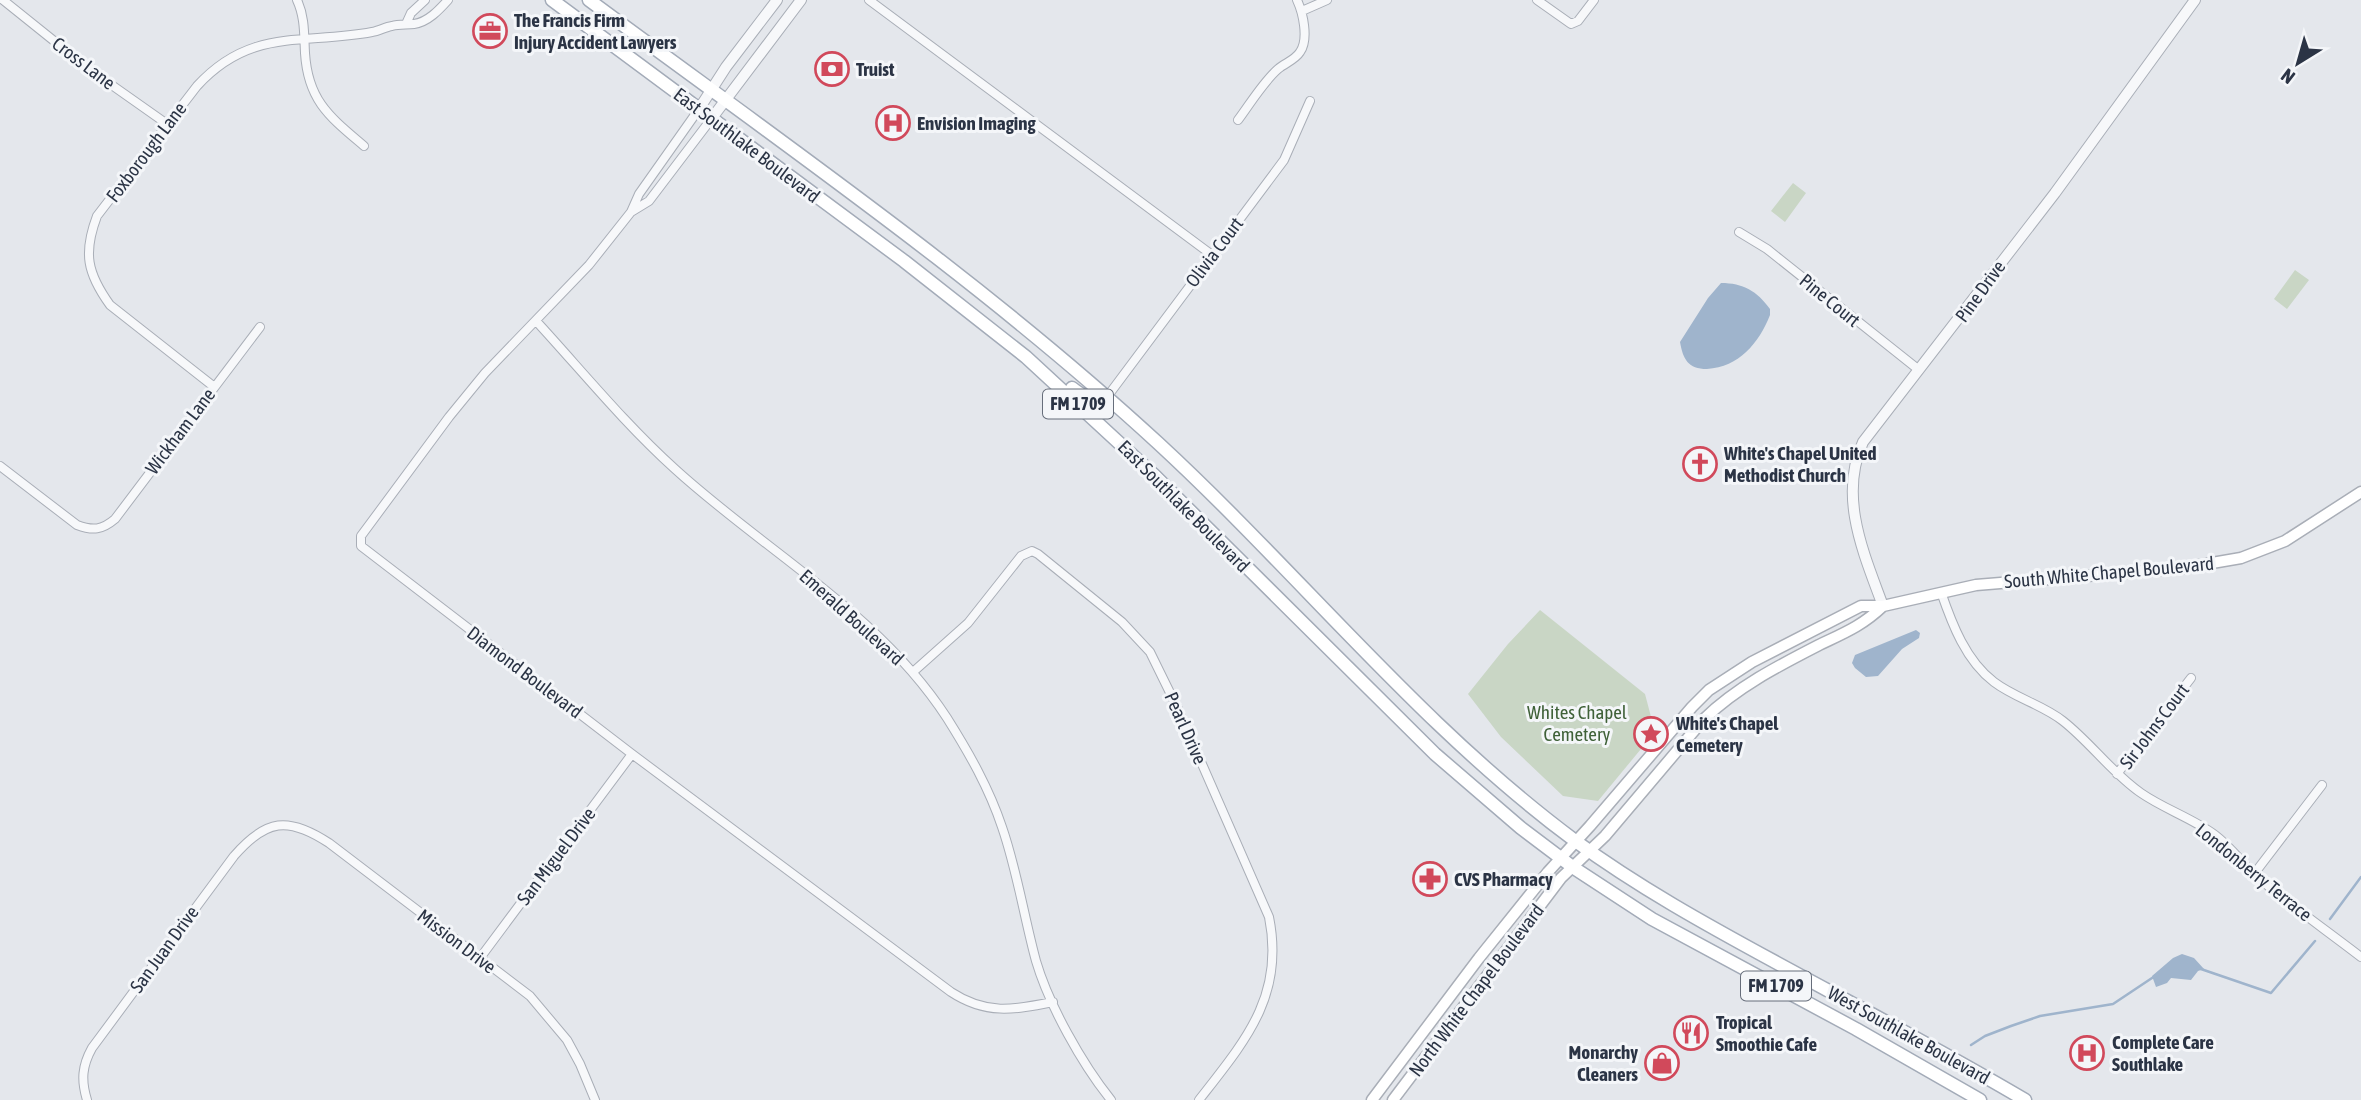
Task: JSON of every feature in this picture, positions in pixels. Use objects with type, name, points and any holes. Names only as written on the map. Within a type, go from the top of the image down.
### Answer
[{"type":"main road","name":"East Southlake Boulevard","points":[[552,0],[904,261],[1026,357],[1156,477],[1364,686],[1480,795],[1560,858]]},
{"type":"main road","name":"East Southlake Boulevard","points":[[589,0],[955,272],[1030,331],[1161,447],[1471,757],[1577,842]]},
{"type":"main road","points":[[1026,357],[1036,360],[1082,396],[1100,400],[1107,397]]},
{"type":"main road","name":"South White Chapel Boulevard","points":[[1577,842],[1674,726],[1709,690],[1752,662],[1861,606],[1883,606],[1976,584],[2183,568],[2241,558],[2285,541],[2361,492]]},
{"type":"main road","name":"South White Chapel Boulevard","points":[[1590,851],[1720,703],[1778,667],[1867,622],[1883,606]]},
{"type":"main road","points":[[1364,686],[1382,670]]},
{"type":"main road","name":"West Southlake Boulevard","points":[[1577,842],[1697,920],[1924,1042],[2025,1100]]},
{"type":"main road","name":"North White Chapel Boulevard","points":[[1372,1100],[1479,958],[1560,858],[1577,842]]},
{"type":"main road","name":"North White Chapel Boulevard","points":[[1393,1100],[1562,878],[1590,851]]},
{"type":"main road","name":"West Southlake Boulevard","points":[[1560,858],[1612,894],[1686,938],[1856,1029],[1980,1100]]},
{"type":"street","name":"Cross Lane","points":[[3,0],[89,69],[167,124]]},
{"type":"street","points":[[297,0],[304,17],[306,67],[318,102],[328,116],[364,146]]},
{"type":"street","points":[[406,24],[411,13],[425,0]]},
{"type":"street","name":"Foxborough Lane","points":[[214,386],[110,305],[95,282],[88,254],[91,232],[97,216],[210,72],[240,53],[270,42],[373,32],[426,20],[448,0]]},
{"type":"street","points":[[699,108],[777,0]]},
{"type":"street","points":[[712,118],[801,0]]},
{"type":"street","points":[[869,0],[1212,255]]},
{"type":"street","points":[[1238,120],[1278,69],[1301,52],[1302,11],[1297,0]]},
{"type":"street","points":[[1302,11],[1327,0]]},
{"type":"street","points":[[1537,0],[1571,24],[1578,21],[1594,0]]},
{"type":"street","name":"Pine Drive","points":[[1883,606],[1853,510],[1852,475],[1863,442],[2055,193],[2195,0]]},
{"type":"street","name":"Olivia Court","points":[[1107,397],[1284,160],[1310,101]]},
{"type":"street","name":"Diamond Boulevard","points":[[699,108],[639,194],[631,212],[589,265],[485,373],[449,417],[361,536],[361,546],[632,754],[965,1001],[991,1009],[1019,1009],[1053,1002]]},
{"type":"street","name":"Diamond Boulevard","points":[[631,212],[649,201],[712,118]]},
{"type":"street","name":"Pine Court","points":[[1740,232],[1767,249],[1919,370]]},
{"type":"street","name":"Emerald Boulevard","points":[[537,322],[638,433],[676,470],[831,594],[887,644],[913,672],[948,720],[987,789],[1003,829],[1037,963],[1053,1002],[1089,1069],[1111,1100]]},
{"type":"street","name":"Wickham Lane","points":[[0,466],[77,525],[105,528],[115,519],[260,327]]},
{"type":"street","name":"Pearl Drive","points":[[913,672],[968,623],[1021,556],[1032,551],[1122,622],[1150,652],[1177,706],[1269,917],[1273,937],[1272,976],[1260,1010],[1249,1031],[1199,1100]]},
{"type":"street","name":"Londonberry Terrace","points":[[1941,592],[1951,621],[1968,653],[1993,681],[2060,719],[2081,736],[2117,774],[2142,794],[2215,836],[2236,853],[2254,874],[2361,957]]},
{"type":"street","name":"Sir Johns Court","points":[[2117,774],[2191,678]]},
{"type":"street","name":"San Miguel Drive","points":[[480,958],[632,754]]},
{"type":"street","points":[[2254,874],[2322,785]]},
{"type":"street","name":"Mission Drive","points":[[280,826],[298,826],[329,843],[530,996],[567,1041],[595,1100]]},
{"type":"street","name":"San Juan Drive","points":[[86,1098],[82,1071],[92,1048],[233,856],[258,832],[280,826]]},
{"type":"green space","points":[[1793,183],[1806,193],[1785,222],[1771,211]]},
{"type":"green space","points":[[2295,270],[2309,280],[2287,309],[2274,299]]},
{"type":"green space","name":"Whites Chapel Cemetery","points":[[1540,610],[1645,694],[1655,732],[1598,801],[1563,796],[1501,737],[1468,694],[1508,644]]},
{"type":"water","points":[[1721,283],[1743,286],[1755,293],[1770,309],[1770,315],[1760,335],[1746,352],[1729,364],[1701,369],[1688,362],[1680,342],[1708,298]]},
{"type":"water","points":[[1916,630],[1920,633],[1919,638],[1902,649],[1878,676],[1866,677],[1852,663],[1855,655]]},
{"type":"water","points":[[2182,954],[2194,958],[2204,969],[2198,971],[2191,980],[2171,978],[2167,983],[2156,987],[2152,976]]},
{"type":"waterway","points":[[2330,919],[2361,877]]},
{"type":"waterway","points":[[2198,968],[2271,993],[2315,941]]},
{"type":"waterway","points":[[1971,1045],[1985,1036],[2040,1016],[2113,1004],[2158,974]]},
{"type":"place","name":"The Francis Firm Injury Accident Lawyers","points":[[490,31]]},
{"type":"place","name":"Truist","points":[[832,69]]},
{"type":"place","name":"Envision Imaging","points":[[893,123]]},
{"type":"place","name":"White's Chapel United Methodist Church","points":[[1700,464]]},
{"type":"place","name":"White's Chapel Cemetery","points":[[1651,734]]},
{"type":"place","name":"CVS Pharmacy","points":[[1430,879]]},
{"type":"place","name":"Tropical Smoothie Cafe","points":[[1691,1033]]},
{"type":"place","name":"Complete Care Southlake","points":[[2087,1053]]},
{"type":"place","name":"Monarchy Cleaners","points":[[1662,1063]]}]
